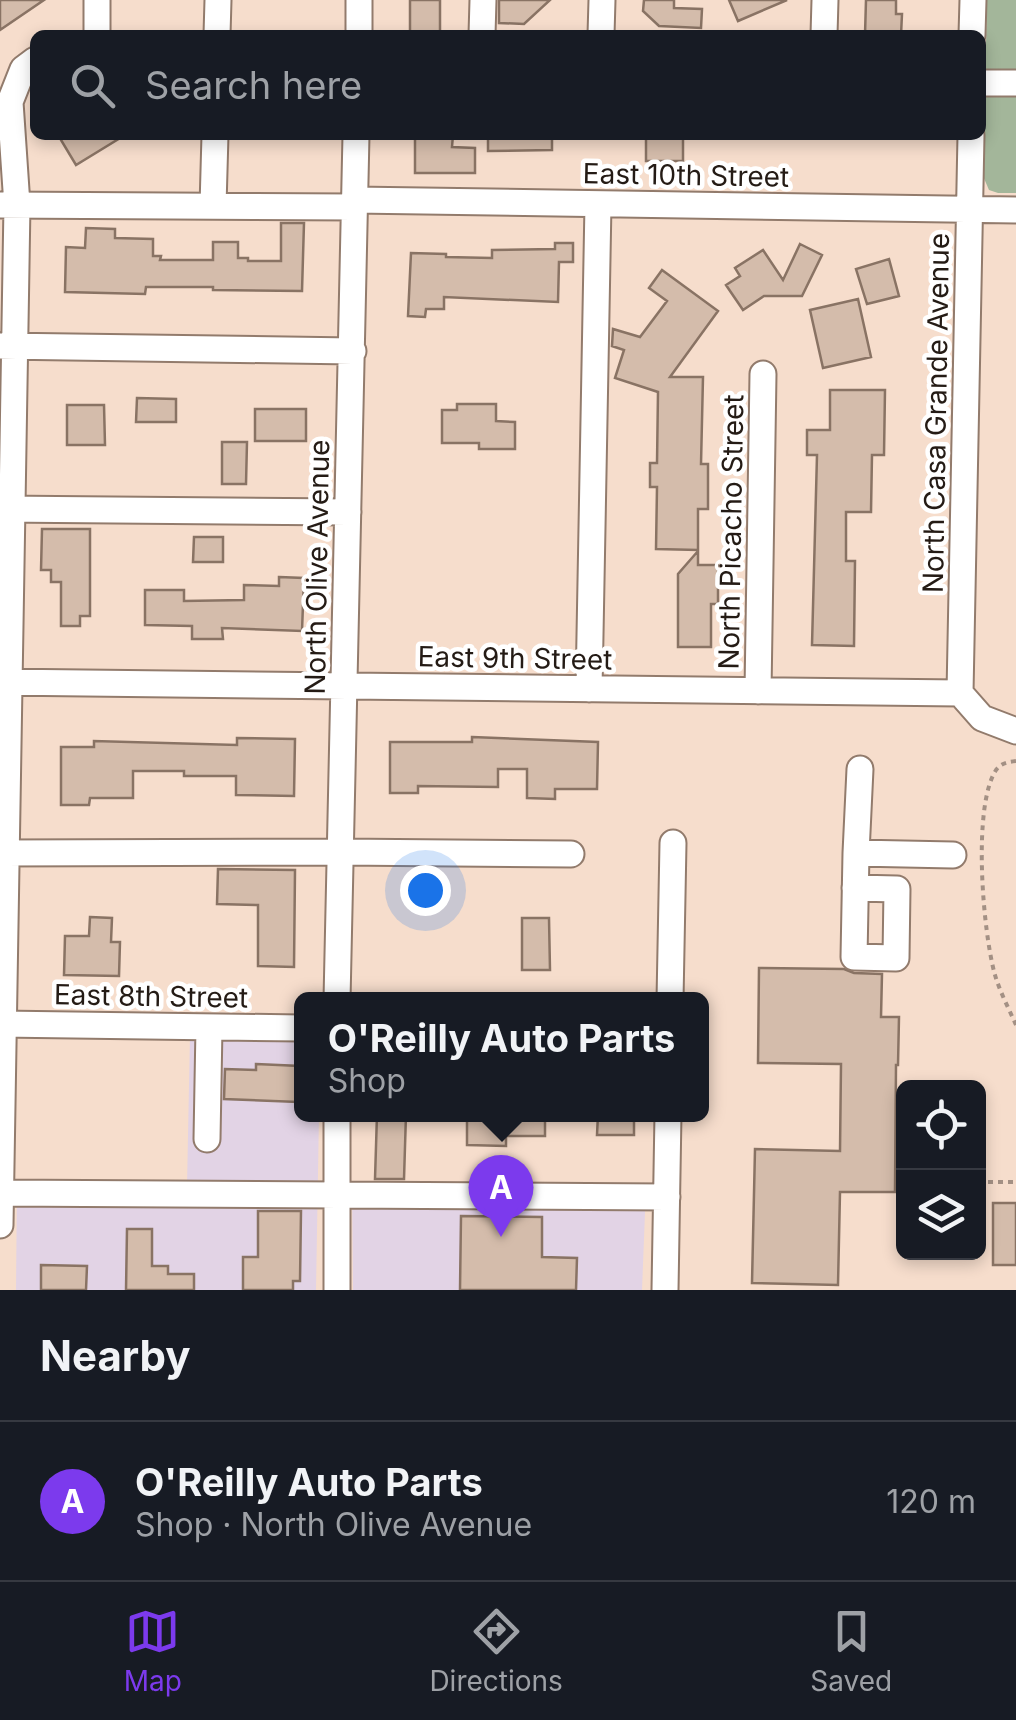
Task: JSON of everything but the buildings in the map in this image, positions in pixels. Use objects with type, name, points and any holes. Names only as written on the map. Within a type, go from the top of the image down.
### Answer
[{"type":"street","points":[[97,0],[97,30]]},
{"type":"street","points":[[217,30],[218,0]]},
{"type":"street","points":[[358,30],[360,0]]},
{"type":"street","points":[[482,30],[483,0]]},
{"type":"street","points":[[601,30],[602,0]]},
{"type":"street","points":[[824,30],[825,0]]},
{"type":"street","points":[[972,30],[973,0]]},
{"type":"street","points":[[0,1224],[9,205],[5,99],[23,68],[30,63]]},
{"type":"street","points":[[986,83],[1016,84]]},
{"type":"street","points":[[5,99],[30,95]]},
{"type":"street","points":[[213,206],[214,140]]},
{"type":"street","name":"North Olive Avenue","points":[[337,992],[356,140]]},
{"type":"street","name":"North Casa Grande Avenue","points":[[960,693],[971,140]]},
{"type":"street","points":[[590,689],[598,204]]},
{"type":"street","name":"East 10th Street","points":[[9,205],[598,204],[1016,210]]},
{"type":"street","points":[[7,346],[352,351]]},
{"type":"street","name":"North Picacho Street","points":[[758,691],[763,374]]},
{"type":"street","points":[[6,509],[348,512]]},
{"type":"street","name":"East 9th Street","points":[[5,682],[960,693]]},
{"type":"street","points":[[960,693],[982,718],[1016,731]]},
{"type":"street","points":[[855,888],[860,769]]},
{"type":"street","points":[[670,992],[673,852]]},
{"type":"street","points":[[3,853],[571,854]]},
{"type":"street","points":[[856,853],[953,855]]},
{"type":"street","name":"East 8th Street","points":[[2,1024],[294,1028]]},
{"type":"street","points":[[207,1139],[209,1026]]},
{"type":"street","points":[[336,1122],[337,1290]]},
{"type":"street","points":[[665,1290],[668,1122]]},
{"type":"street","points":[[0,1193],[667,1197]]},
{"type":"path","points":[[1016,761],[1003,763],[995,772],[986,808],[982,866],[985,923],[996,978],[1016,1025]]},
{"type":"path","points":[[986,1182],[1016,1182]]},
{"type":"shaded area","points":[[190,1035],[294,1037],[294,1122],[319,1122],[316,1290],[16,1290],[17,1183],[187,1186]]},
{"type":"shaded area","points":[[352,1185],[646,1187],[642,1290],[353,1290]]},
{"type":"green space","points":[[987,0],[1016,0],[1016,193],[989,190],[983,176]]},
{"type":"place","name":"O'Reilly Auto Parts","points":[[501,1237]]}]
